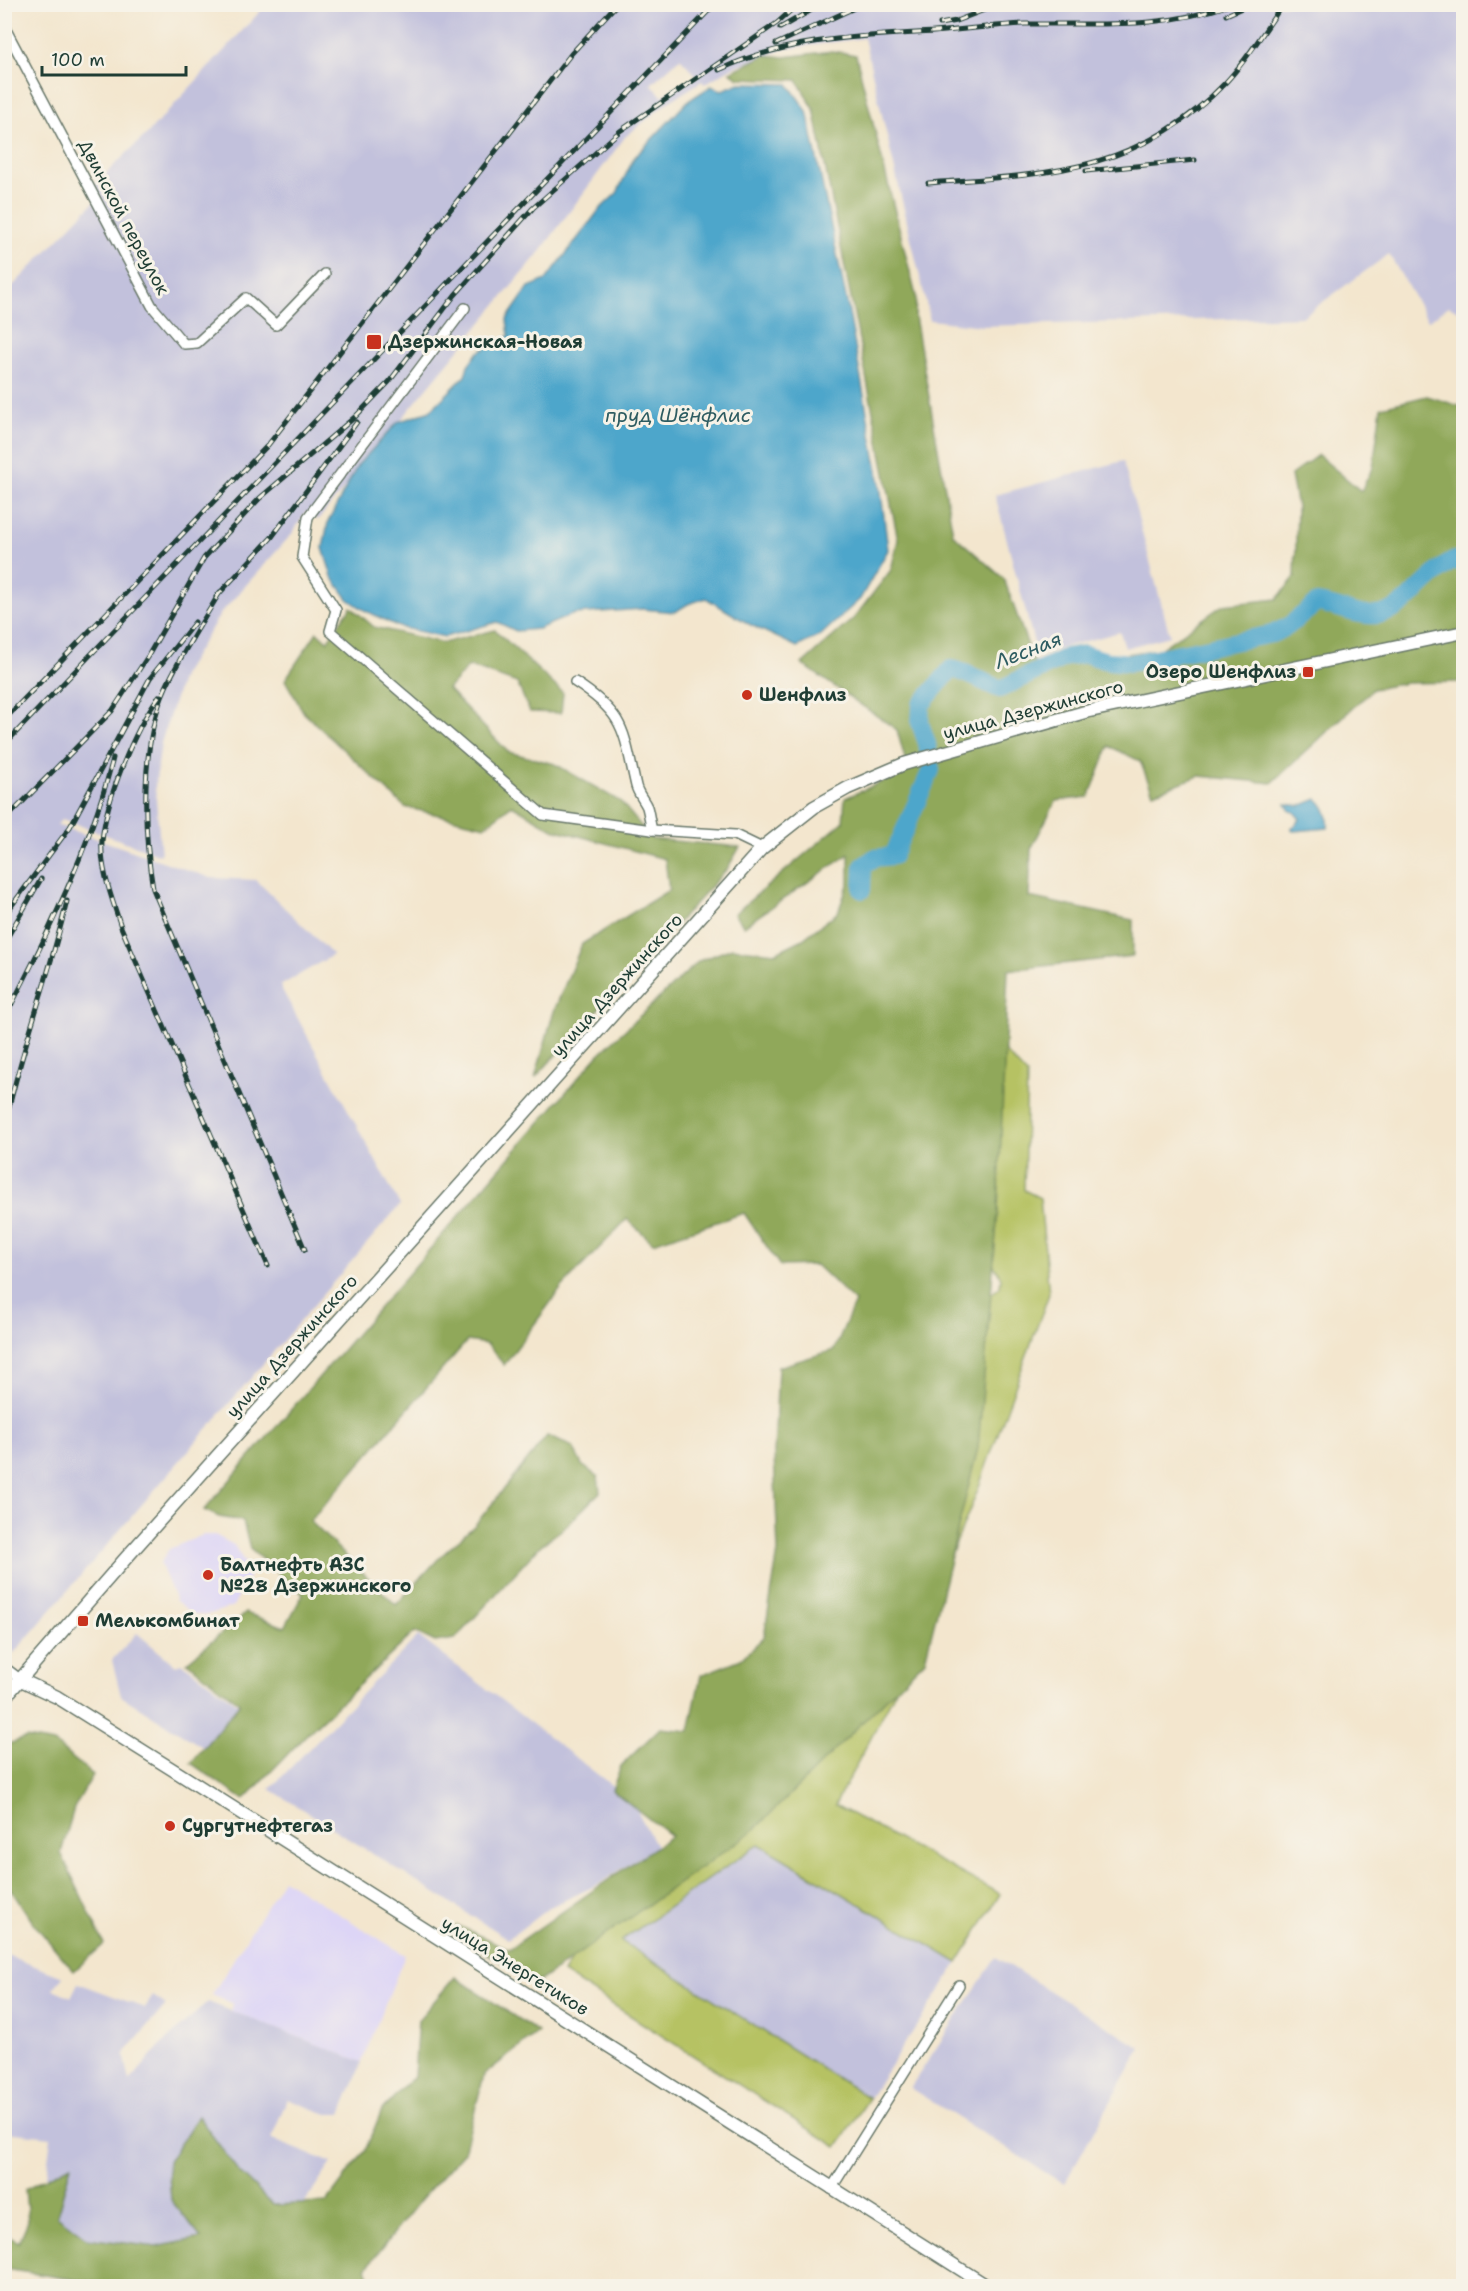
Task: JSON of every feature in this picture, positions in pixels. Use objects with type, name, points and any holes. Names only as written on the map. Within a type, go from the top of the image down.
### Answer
[{"type":"main road","name":"улица Дзержинского","points":[[4,1698],[126,1558],[762,848],[814,807],[888,770],[1085,712],[1464,632]]},
{"type":"main road","name":"улица Энергетиков","points":[[21,1680],[57,1697],[175,1771],[831,2190],[987,2286]]},
{"type":"street","name":"Двинской переулок","points":[[4,26],[152,306],[184,344],[197,343],[246,298],[276,325],[325,274]]},
{"type":"street","points":[[465,308],[308,517],[302,557],[336,610],[330,631],[543,815],[652,830],[735,836],[762,848]]},
{"type":"street","points":[[575,682],[601,699],[619,720],[627,739],[637,790],[646,805],[652,830]]},
{"type":"street","points":[[4,1667],[21,1680]]},
{"type":"street","points":[[831,2190],[959,1985]]},
{"type":"shaded area","points":[[266,5],[1463,5],[1463,308],[1458,311],[1449,306],[1428,321],[1389,254],[1302,317],[982,326],[930,320],[864,38],[785,49],[733,67],[704,84],[702,81],[667,103],[625,137],[539,253],[318,520],[306,512],[291,535],[221,613],[182,676],[161,743],[155,787],[161,855],[62,819],[57,825],[211,878],[256,880],[333,955],[280,986],[400,1205],[14,1653],[4,1647],[4,295],[97,199],[92,188],[149,132]],"holes":[[[680,58],[697,76],[662,96],[651,84]]]},
{"type":"shaded area","points":[[1123,461],[1170,636],[1125,648],[1120,632],[1037,654],[995,495]]},
{"type":"shaded area","name":"Балтнефть АЗС №28 Дзержинского","points":[[203,1535],[215,1535],[234,1545],[251,1573],[233,1606],[207,1615],[193,1614],[176,1601],[160,1563],[169,1549]]},
{"type":"shaded area","points":[[137,1633],[176,1666],[182,1663],[241,1706],[209,1751],[121,1696],[112,1660]]},
{"type":"shaded area","points":[[418,1636],[632,1801],[656,1846],[599,1884],[550,1907],[508,1939],[270,1789]]},
{"type":"shaded area","points":[[759,1844],[958,1963],[869,2098],[621,1941]]},
{"type":"shaded area","points":[[283,1879],[405,1955],[362,2062],[231,2011],[233,2004],[212,1995]]},
{"type":"shaded area","points":[[4,1954],[63,1977],[53,1989],[71,1997],[78,1983],[145,2008],[153,1996],[166,2005],[124,2054],[130,2081],[160,2046],[208,2002],[362,2062],[341,2114],[327,2114],[287,2099],[271,2139],[332,2163],[250,2281],[37,2248],[51,2137],[5,2132]]},
{"type":"shaded area","points":[[996,1957],[1141,2048],[1064,2184],[910,2088]]},
{"type":"green space","points":[[832,51],[856,55],[916,296],[915,317],[953,534],[1004,579],[1036,668],[1160,649],[1223,605],[1277,599],[1295,577],[1297,507],[1291,475],[1318,455],[1361,491],[1373,467],[1381,407],[1427,396],[1463,407],[1463,682],[1406,683],[1373,689],[1272,783],[1199,776],[1153,793],[1140,761],[1109,746],[1089,797],[1056,801],[1031,849],[1029,897],[1133,920],[1133,956],[1008,970],[998,1211],[978,1448],[925,1660],[753,1831],[537,1983],[448,1931],[457,1925],[509,1949],[671,1836],[612,1790],[621,1766],[660,1728],[689,1731],[701,1675],[741,1659],[764,1637],[778,1552],[774,1454],[778,1367],[834,1350],[855,1302],[816,1265],[780,1266],[744,1213],[653,1243],[627,1219],[562,1287],[504,1365],[487,1344],[467,1341],[310,1521],[396,1605],[440,1557],[475,1525],[547,1436],[573,1447],[582,1465],[598,1477],[600,1492],[564,1528],[540,1546],[455,1639],[435,1642],[415,1632],[304,1737],[244,1800],[191,1763],[240,1703],[187,1662],[246,1613],[285,1627],[303,1594],[250,1549],[243,1521],[219,1517],[204,1510],[598,1055],[699,961],[732,948],[775,953],[803,939],[838,912],[849,882],[849,854],[744,926],[734,914],[843,822],[845,798],[908,770],[897,730],[802,664],[854,618],[891,570],[898,540],[814,109],[797,80],[739,78],[730,72],[765,55],[785,57]]},
{"type":"green space","points":[[351,607],[374,627],[443,643],[495,630],[563,693],[561,713],[530,712],[517,683],[469,666],[448,689],[508,752],[555,764],[621,802],[652,839],[740,847],[727,869],[535,1078],[554,1011],[582,944],[669,890],[665,859],[553,829],[512,805],[485,826],[405,807],[304,713],[285,680],[317,632],[327,641]]},
{"type":"green space","points":[[980,1025],[1027,1075],[1024,1190],[1040,1198],[1049,1294],[975,1497],[895,1692],[835,1805],[1000,1894],[958,1963],[759,1844],[621,1941],[869,2098],[837,2147],[563,1973],[572,1958],[548,1942],[651,1881],[991,1294],[1000,1287],[1001,1278],[991,1260]]},
{"type":"green space","points":[[26,1738],[54,1743],[93,1775],[74,1808],[61,1853],[104,1944],[74,1971],[34,1924],[5,1881],[5,1745]]},
{"type":"green space","points":[[455,1977],[538,2032],[484,2075],[464,2152],[422,2198],[366,2268],[373,2286],[117,2286],[5,2269],[5,2235],[19,2242],[28,2221],[25,2189],[71,2165],[57,2216],[86,2238],[156,2247],[201,2238],[171,2200],[168,2162],[198,2116],[238,2171],[273,2205],[326,2203],[365,2151],[382,2110],[414,2076],[418,2020]]},
{"type":"water","name":"пруд Шёнфлис","points":[[740,83],[788,84],[807,111],[848,307],[880,484],[888,550],[860,599],[821,635],[797,647],[749,624],[706,598],[688,604],[675,612],[642,609],[574,614],[538,629],[516,631],[497,622],[445,637],[399,627],[366,611],[348,599],[332,577],[323,548],[328,522],[358,465],[398,422],[430,411],[465,376],[468,365],[478,352],[509,336],[507,319],[529,287],[546,280],[600,209],[617,193],[634,158],[688,101],[711,86],[722,90]]},
{"type":"water","points":[[1317,799],[1326,812],[1328,828],[1294,831],[1291,828],[1300,819],[1290,811],[1286,804],[1300,806]]},
{"type":"waterway","name":"Лесная","points":[[862,890],[863,866],[874,858],[893,856],[931,770],[927,743],[920,723],[921,705],[951,669],[1000,689],[1066,657],[1085,654],[1107,661],[1131,663],[1272,634],[1287,627],[1317,603],[1361,614],[1376,615],[1397,607],[1455,560],[1464,564]]},
{"type":"railway","points":[[4,720],[268,445],[571,54],[617,4]]},
{"type":"railway","points":[[4,745],[715,4]]},
{"type":"railway","points":[[4,821],[112,711],[148,656],[204,558],[260,498],[356,416],[389,382],[455,295],[533,208],[620,131],[777,23],[798,4]]},
{"type":"railway","points":[[780,28],[822,4]]},
{"type":"railway","points":[[776,44],[863,4]]},
{"type":"railway","points":[[940,24],[956,21],[1000,4]]},
{"type":"railway","points":[[719,70],[771,51],[825,40],[1025,24],[1105,24],[1155,21],[1180,18],[1233,4]]},
{"type":"railway","points":[[1226,15],[1251,4]]},
{"type":"railway","points":[[928,183],[1051,172],[1088,164],[1125,152],[1159,135],[1193,112],[1226,82],[1249,54],[1283,4]]},
{"type":"railway","points":[[1086,171],[1195,160]]},
{"type":"railway","points":[[216,597],[272,537],[357,422]]},
{"type":"railway","points":[[220,592],[166,687],[152,734],[148,760],[146,814],[153,889],[305,1250]]},
{"type":"railway","points":[[4,916],[70,827],[150,678],[195,622]]},
{"type":"railway","points":[[159,696],[131,746],[109,805],[102,841],[105,874],[121,927],[268,1266]]},
{"type":"railway","points":[[4,1019],[66,892],[93,824],[113,758]]},
{"type":"railway","points":[[4,943],[41,879]]},
{"type":"railway","points":[[4,1129],[67,901]]},
{"type":"place","name":"Дзержинская-Новая","points":[[374,342]]},
{"type":"place","name":"Озеро Шенфлиз","points":[[1308,672]]},
{"type":"place","name":"Шенфлиз","points":[[747,695]]},
{"type":"place","name":"Балтнефть АЗС №28 Дзержинского","points":[[208,1575]]},
{"type":"place","name":"Мелькомбинат","points":[[83,1621]]},
{"type":"place","name":"Сургутнефтегаз","points":[[170,1826]]}]
